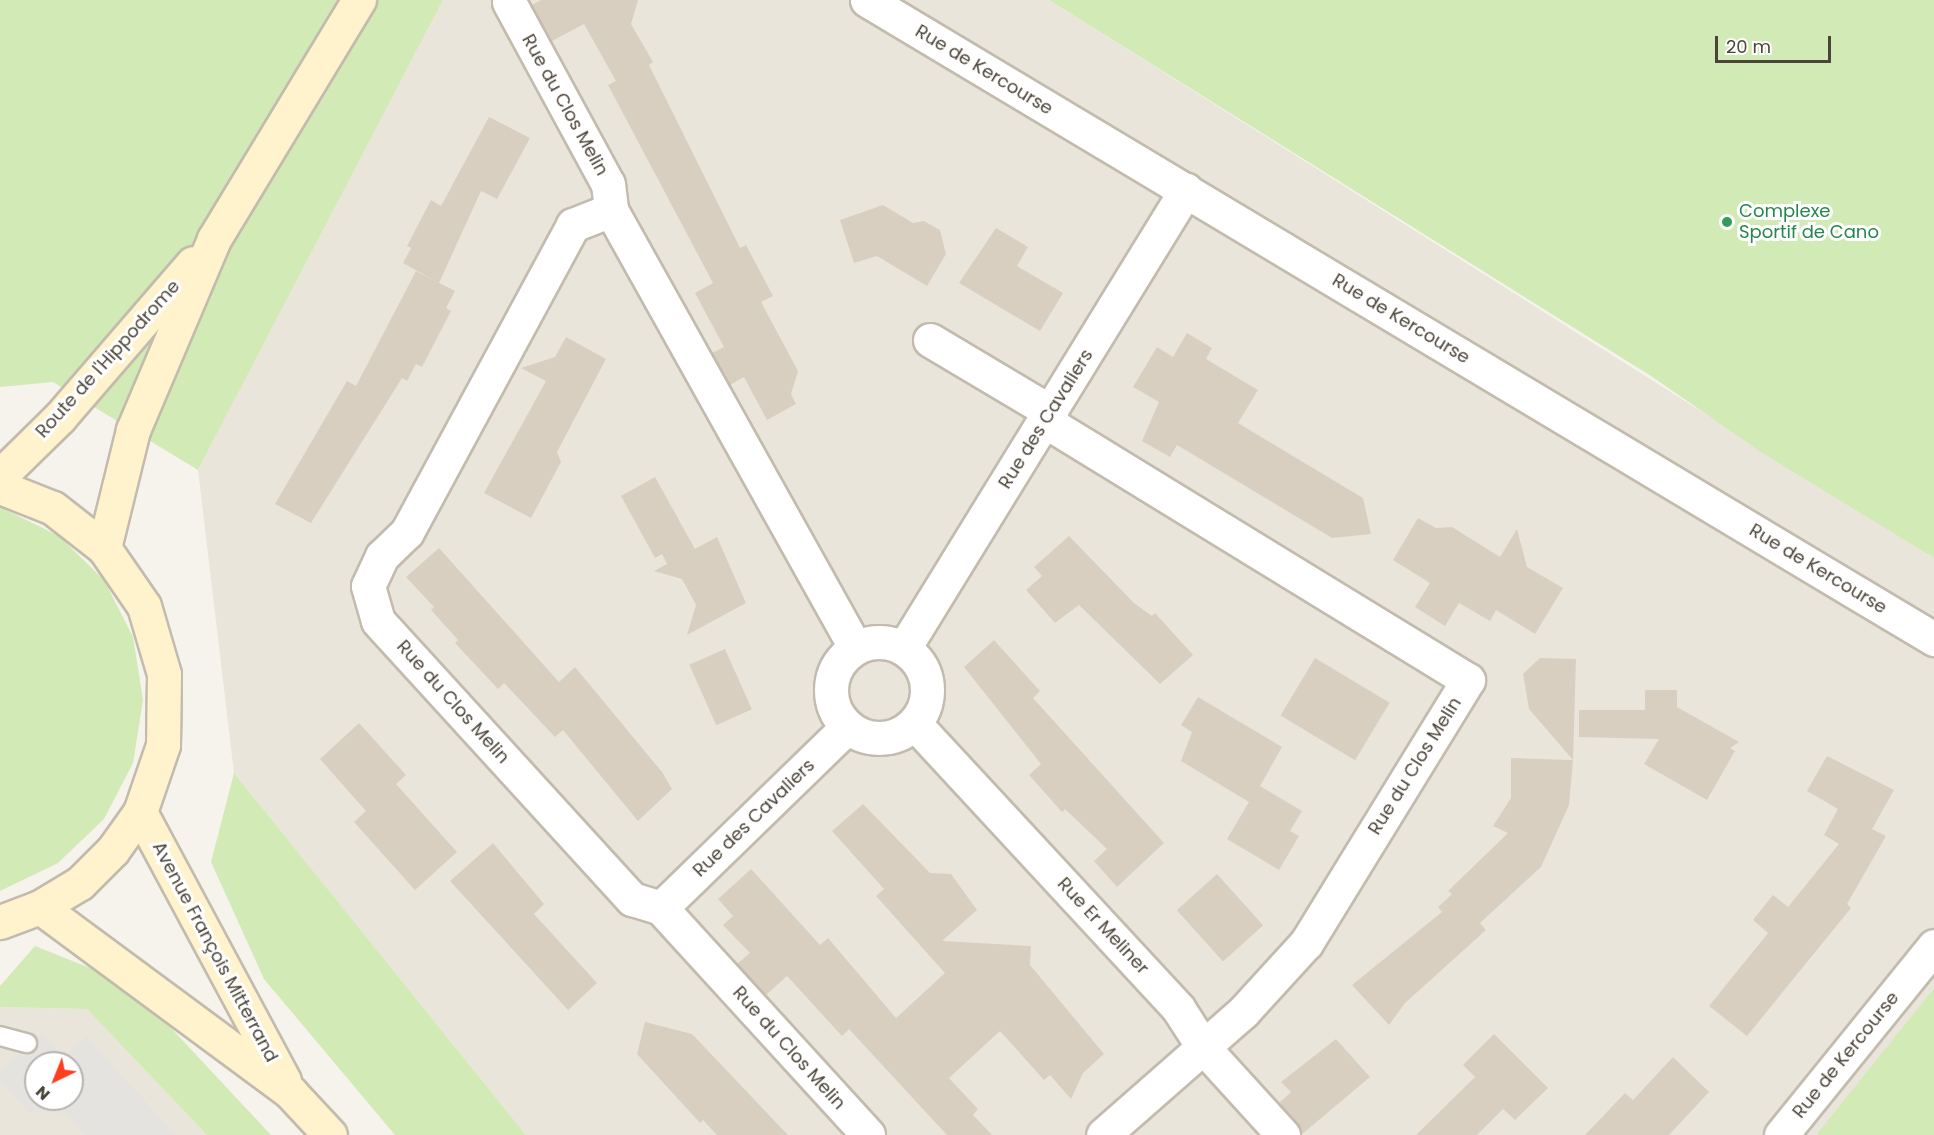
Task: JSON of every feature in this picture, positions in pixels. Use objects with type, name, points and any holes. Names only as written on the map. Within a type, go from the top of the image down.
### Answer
[{"type":"main road","name":"Route de l'Hippodrome","points":[[104,548],[133,430],[214,239],[359,0]]},
{"type":"main road","name":"Route de l'Hippodrome","points":[[0,476],[60,417],[214,239]]},
{"type":"main road","points":[[0,487],[53,508],[104,548],[144,606],[164,674],[163,745],[140,812],[113,850],[80,883],[40,907],[0,922]]},
{"type":"main road","name":"Avenue François Mitterrand","points":[[140,812],[291,1093]]},
{"type":"main road","name":"Avenue François Mitterrand","points":[[40,907],[291,1093],[330,1135]]},
{"type":"street","name":"Rue de Kercourse","points":[[867,0],[1934,639]]},
{"type":"street","name":"Rue du Clos Melin","points":[[509,2],[608,184],[611,210],[855,647]]},
{"type":"street","name":"Rue des Cavaliers","points":[[904,648],[1186,190]]},
{"type":"street","name":"Rue du Clos Melin","points":[[611,210],[573,225],[406,532],[382,556],[368,585],[378,621],[632,899],[661,908],[868,1135]]},
{"type":"street","points":[[930,340],[1048,417]]},
{"type":"street","name":"Rue du Clos Melin","points":[[1048,417],[1468,680],[1306,943],[1243,1012],[1103,1135]]},
{"type":"street","points":[[872,642],[904,648],[925,676],[923,708],[915,724],[879,739],[847,727],[831,694],[834,675],[855,647],[872,642]]},
{"type":"street","name":"Rue Er Meliner","points":[[915,724],[1178,1008],[1203,1047],[1283,1135]]},
{"type":"street","name":"Rue des Cavaliers","points":[[661,908],[847,727]]},
{"type":"street","name":"Rue de Kercourse","points":[[1781,1135],[1934,946]]},
{"type":"lane","points":[[0,1036],[27,1043]]},
{"type":"shaded area","points":[[443,0],[1049,0],[1934,558],[1934,988],[1818,1135],[526,1135],[234,773],[198,470]]},
{"type":"shaded area","points":[[0,1007],[87,1009],[207,1135],[0,1135]]},
{"type":"shaded area","points":[[42,1033],[58,1051],[24,1051],[24,1108],[0,1081],[0,1071]]},
{"type":"shaded area","points":[[86,1036],[176,1135],[85,1135],[65,1113],[28,1112],[84,1111],[84,1051],[70,1051]]},
{"type":"green space","points":[[0,0],[443,0],[198,470],[53,382],[0,387]]},
{"type":"green space","name":"Complexe Sportif de Cano","points":[[1049,0],[1934,0],[1934,558],[1761,452],[1651,376]]},
{"type":"green space","points":[[0,507],[59,536],[104,580],[133,637],[143,700],[133,763],[104,819],[58,863],[0,891]]},
{"type":"green space","points":[[234,773],[526,1135],[395,1135],[264,979],[211,862]]},
{"type":"green space","points":[[35,946],[130,984],[271,1135],[207,1135],[87,1009],[0,1007],[0,986]]},
{"type":"green space","points":[[1934,988],[1934,1135],[1818,1135],[1818,1133]]},
{"type":"building","points":[[541,0],[638,0],[631,24],[653,62],[649,65],[740,248],[746,245],[773,296],[761,302],[798,371],[791,394],[796,404],[767,420],[744,377],[730,385],[712,353],[724,347],[695,293],[713,283],[608,85],[616,81],[584,24],[552,41],[532,5]]},
{"type":"building","points":[[489,117],[530,138],[497,199],[481,191],[439,283],[403,263],[411,248],[407,246],[431,200],[441,206]]},
{"type":"building","points":[[883,205],[913,223],[924,221],[940,230],[946,254],[927,286],[877,256],[854,263],[840,220]]},
{"type":"building","points":[[996,228],[1028,247],[1017,266],[1063,293],[1040,331],[959,283]]},
{"type":"building","points":[[416,271],[455,291],[446,308],[451,311],[422,367],[416,364],[407,381],[402,378],[311,523],[275,504],[347,381],[356,386]]},
{"type":"building","points":[[1187,333],[1212,348],[1206,359],[1258,390],[1238,423],[1363,498],[1371,534],[1332,538],[1177,445],[1170,457],[1142,441],[1159,402],[1133,387],[1157,347],[1173,357]]},
{"type":"building","points":[[566,337],[606,359],[557,452],[561,462],[531,518],[484,493],[546,381],[521,368],[555,357]]},
{"type":"building","points":[[655,477],[695,549],[717,537],[746,603],[687,635],[696,605],[682,579],[654,571],[667,564],[662,554],[655,558],[621,496]]},
{"type":"building","points":[[1418,518],[1436,528],[1452,527],[1500,557],[1517,529],[1527,567],[1563,588],[1535,634],[1496,610],[1490,621],[1459,603],[1445,626],[1415,607],[1430,583],[1393,560]]},
{"type":"building","points":[[1069,536],[1134,603],[1152,616],[1155,613],[1193,655],[1160,684],[1079,605],[1055,623],[1026,590],[1042,576],[1034,567]]},
{"type":"building","points":[[439,548],[559,682],[575,667],[662,772],[672,789],[638,821],[563,730],[555,737],[504,683],[498,689],[455,643],[458,640],[431,610],[434,607],[406,577]]},
{"type":"building","points":[[994,640],[1040,691],[1033,698],[1164,843],[1117,887],[1094,861],[1107,849],[1065,809],[1062,812],[1029,775],[1041,764],[964,667]]},
{"type":"building","points":[[725,649],[752,709],[716,725],[689,665]]},
{"type":"building","points":[[1315,658],[1390,703],[1355,760],[1280,715]]},
{"type":"building","points":[[1540,658],[1576,659],[1573,760],[1529,709],[1523,674]]},
{"type":"building","points":[[1645,690],[1677,690],[1677,707],[1739,742],[1730,748],[1735,751],[1707,800],[1644,764],[1659,739],[1579,737],[1579,710],[1645,710]]},
{"type":"building","points":[[1198,697],[1282,747],[1260,786],[1302,811],[1290,831],[1299,836],[1279,870],[1227,839],[1249,802],[1181,761],[1192,732],[1181,725]]},
{"type":"building","points":[[359,723],[406,775],[396,784],[457,852],[415,890],[354,822],[366,811],[320,759]]},
{"type":"building","points":[[1827,756],[1894,790],[1872,829],[1886,836],[1847,904],[1851,908],[1747,1036],[1709,1006],[1768,933],[1753,920],[1773,895],[1788,907],[1839,844],[1824,835],[1838,809],[1807,791]]},
{"type":"building","points":[[1511,758],[1573,760],[1569,805],[1541,867],[1480,923],[1486,930],[1405,1003],[1389,1025],[1352,985],[1442,912],[1438,907],[1452,894],[1448,891],[1508,833],[1493,826],[1511,798]]},
{"type":"building","points":[[863,804],[930,873],[951,874],[977,910],[942,941],[1031,946],[1030,965],[1104,1054],[1083,1073],[1071,1099],[1050,1075],[1044,1080],[1000,1031],[949,1078],[978,1109],[973,1115],[992,1135],[947,1135],[849,1029],[842,1036],[787,976],[766,995],[737,964],[750,953],[723,925],[733,916],[718,899],[751,869],[820,945],[828,938],[896,1018],[945,973],[876,896],[884,889],[832,831]]},
{"type":"building","points":[[493,843],[544,904],[534,914],[597,983],[568,1010],[450,881]]},
{"type":"building","points":[[1217,874],[1263,925],[1223,961],[1177,910]]},
{"type":"building","points":[[645,1022],[692,1034],[788,1135],[717,1135],[703,1120],[700,1123],[637,1054]]},
{"type":"building","points":[[1494,1034],[1548,1088],[1515,1120],[1503,1109],[1477,1135],[1416,1135],[1475,1077],[1463,1065]]},
{"type":"building","points":[[1336,1039],[1370,1077],[1301,1135],[1279,1103],[1291,1092],[1281,1082]]},
{"type":"building","points":[[1673,1057],[1709,1092],[1669,1135],[1585,1135],[1625,1093],[1633,1100]]},
{"type":"place","name":"Complexe Sportif de Cano","points":[[1727,222]]}]
